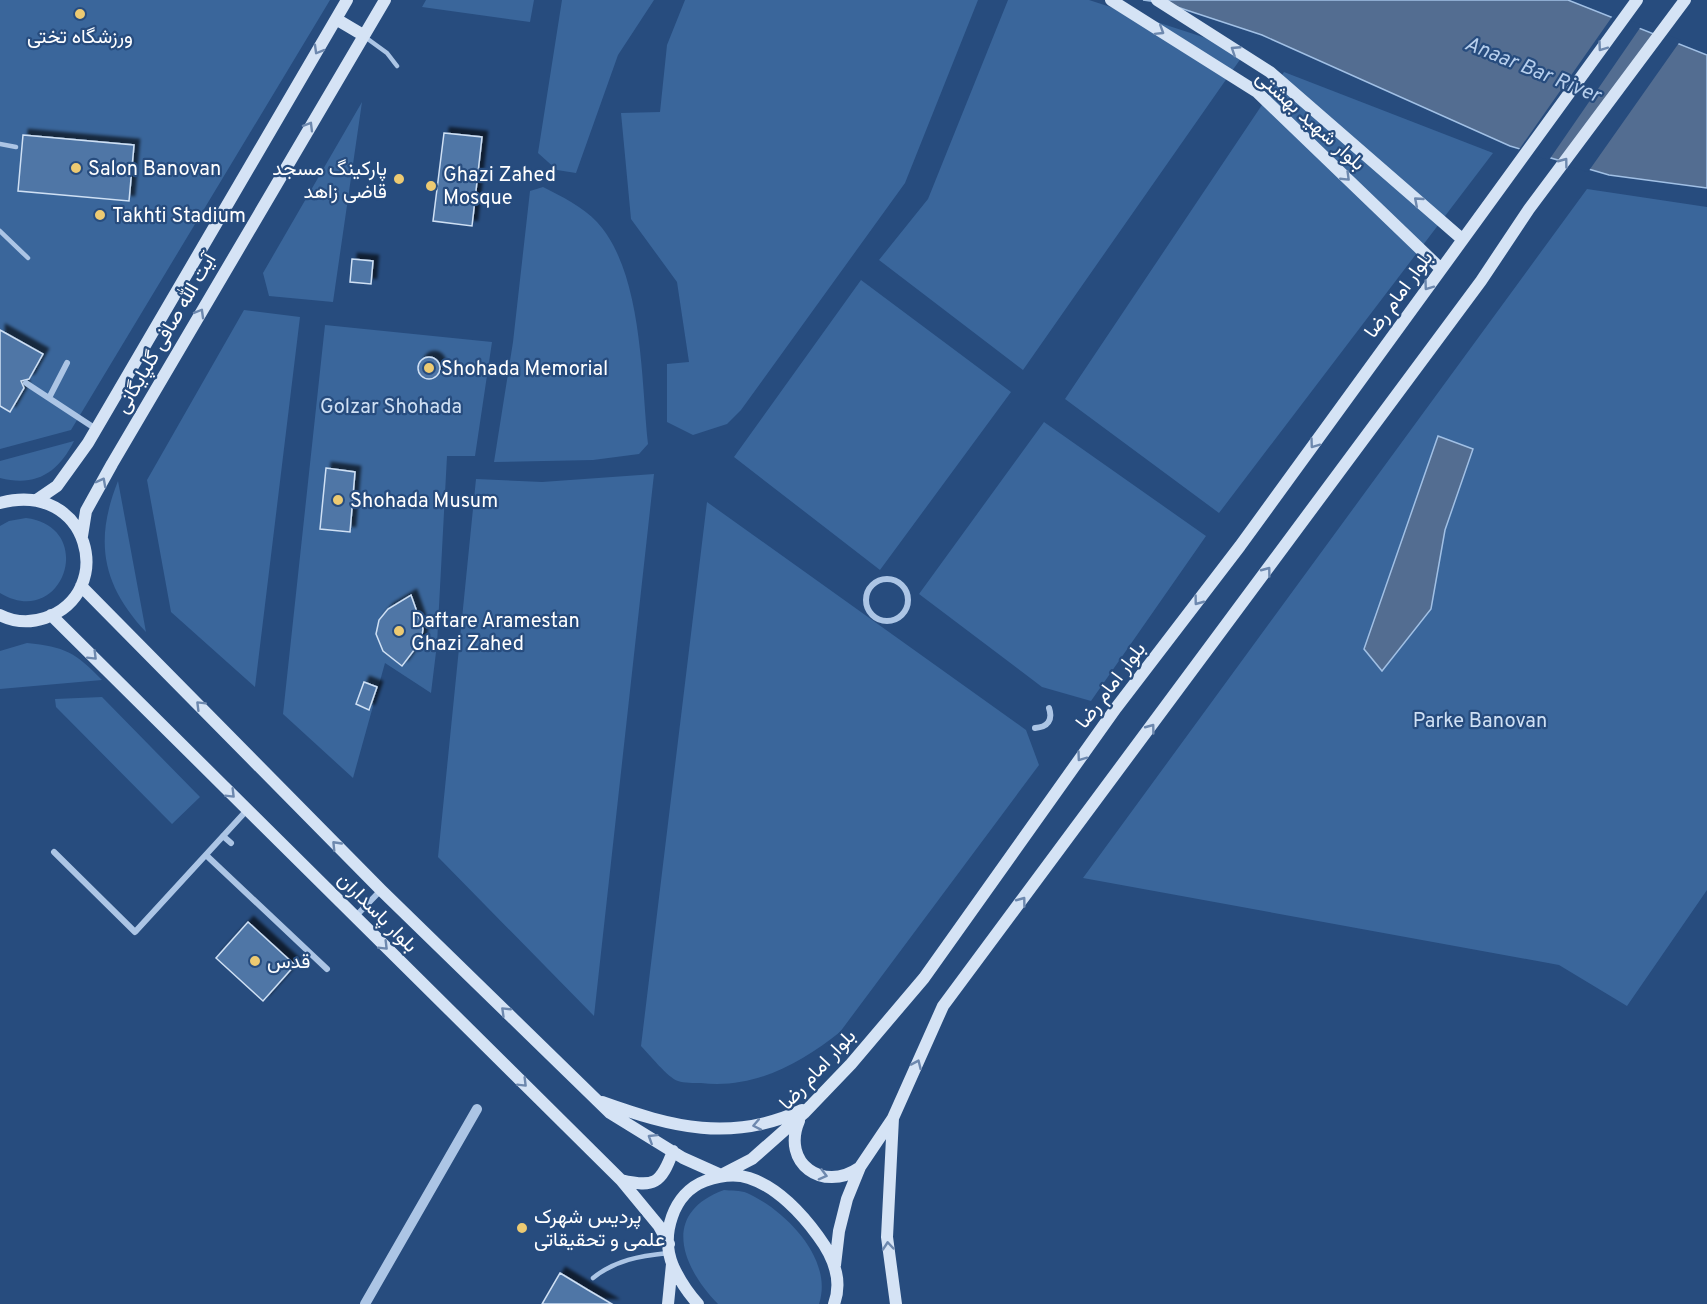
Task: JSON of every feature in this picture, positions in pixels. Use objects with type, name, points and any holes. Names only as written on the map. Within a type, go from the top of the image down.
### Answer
[{"type":"main road","name":"آیت الله صافی گلپایگانی","points":[[38,499],[57,486],[96,429],[347,0]]},
{"type":"main road","name":"آیت الله صافی گلپایگانی","points":[[82,536],[86,512],[112,464],[385,0]]},
{"type":"main road","name":"بلوار شهید بهشتی","points":[[1111,0],[1257,92],[1441,269]]},
{"type":"main road","name":"بلوار شهید بهشتی","points":[[1157,0],[1270,72],[1462,239]]},
{"type":"main road","name":"بلوار امام رضا","points":[[668,1304],[671,1254],[667,1231],[676,1205],[695,1185],[722,1175],[752,1159],[808,1109],[851,1064],[924,978],[1116,708],[1240,546],[1637,0]]},
{"type":"main road","points":[[838,1300],[835,1265],[839,1231],[847,1198],[860,1167],[893,1118],[943,1006],[1470,297],[1529,209],[1685,0]]},
{"type":"main road","points":[[336,19],[363,35]]},
{"type":"main road","points":[[0,503],[18,498],[38,499],[56,506],[71,519],[82,536],[86,561],[81,586],[68,603],[51,615],[30,621],[2,620]]},
{"type":"main road","name":"بلوار پاسداران","points":[[81,586],[381,890],[610,1113],[707,1171],[749,1178],[791,1206],[808,1223],[835,1265]]},
{"type":"main road","name":"بلوار پاسداران","points":[[51,615],[621,1180],[659,1226],[698,1304]]},
{"type":"main road","points":[[598,1101],[676,1124],[717,1130],[779,1121],[808,1109]]},
{"type":"main road","points":[[808,1109],[798,1123],[794,1140],[798,1158],[805,1167],[815,1174],[838,1178],[860,1167]]},
{"type":"main road","points":[[893,1118],[887,1237],[891,1282],[896,1304]]},
{"type":"main road","points":[[621,1180],[642,1186],[652,1184],[666,1169],[673,1152]]},
{"type":"street","points":[[49,398],[67,363]]},
{"type":"street","points":[[26,383],[96,429]]},
{"type":"street","points":[[881,580],[894,581],[906,591],[908,604],[905,612],[892,621],[876,618],[867,604],[870,589],[881,580]]},
{"type":"street","points":[[1035,728],[1042,728],[1049,723],[1052,715],[1049,708]]},
{"type":"street","points":[[54,852],[135,932],[248,810]]},
{"type":"street","points":[[223,836],[231,843]]},
{"type":"street","points":[[206,855],[327,969]]},
{"type":"street","points":[[355,917],[381,890]]},
{"type":"street","points":[[365,1304],[477,1109]]},
{"type":"lane","points":[[363,35],[387,53],[397,66]]},
{"type":"lane","points":[[0,144],[16,147]]},
{"type":"lane","points":[[0,231],[28,258]]},
{"type":"lane","points":[[593,1278],[608,1266],[638,1256],[671,1254]]},
{"type":"green space","name":"Takhti Stadium","points":[[0,0],[330,0],[71,430],[0,449]]},
{"type":"green space","points":[[426,0],[534,0],[530,22],[422,7]]},
{"type":"green space","points":[[562,0],[654,0],[618,55],[576,173],[557,170],[538,153]]},
{"type":"green space","points":[[685,0],[978,0],[905,183],[741,410],[727,424],[693,435],[667,422],[667,364],[689,362],[677,282],[631,219],[621,113],[660,112],[667,45]]},
{"type":"green space","points":[[1008,0],[1089,0],[1246,51],[1023,370],[879,260],[928,199]]},
{"type":"green space","points":[[1284,72],[1493,153],[1219,513],[1065,399]]},
{"type":"green space","points":[[362,102],[333,302],[269,296],[263,273]]},
{"type":"green space","points":[[543,187],[579,207],[597,222],[612,243],[623,269],[632,297],[644,389],[648,444],[639,454],[593,460],[494,462],[513,342],[530,191]]},
{"type":"green space","name":"Parke Banovan","points":[[1587,189],[1707,207],[1707,890],[1627,1006],[1559,965],[1083,878]]},
{"type":"green space","points":[[861,280],[1011,392],[880,570],[734,457]]},
{"type":"green space","points":[[244,310],[300,317],[255,687],[171,612],[147,480]]},
{"type":"green space","name":"Golzar Shohada","points":[[325,325],[492,342],[475,456],[447,456],[437,644],[431,693],[385,663],[353,778],[283,714]]},
{"type":"green space","points":[[1044,422],[1206,536],[1091,701],[1042,687],[919,594]]},
{"type":"green space","points":[[74,441],[61,462],[44,475],[24,481],[0,478],[0,461]]},
{"type":"green space","points":[[654,474],[594,1016],[438,857],[476,479],[542,482]]},
{"type":"green space","points":[[118,481],[146,632],[120,597],[111,579],[106,561],[106,523]]},
{"type":"green space","points":[[707,502],[1026,730],[1039,765],[840,1032],[809,1054],[775,1072],[758,1078],[721,1084],[678,1081],[664,1071],[641,1046]]},
{"type":"green space","points":[[26,518],[48,525],[61,539],[66,556],[64,573],[55,588],[41,599],[22,601],[0,593],[0,526],[9,521]]},
{"type":"green space","points":[[27,643],[60,649],[69,653],[102,680],[0,689],[0,651]]},
{"type":"green space","points":[[102,697],[200,797],[172,824],[56,707],[55,699]]},
{"type":"green space","points":[[724,1190],[744,1192],[762,1201],[776,1211],[803,1238],[819,1270],[822,1287],[819,1304],[718,1304],[705,1289],[687,1257],[684,1241],[685,1226],[691,1212],[704,1200]]},
{"type":"water","name":"Anaar Bar River","points":[[1143,0],[1568,0],[1707,55],[1707,188],[1609,175],[1510,146],[1262,35],[1165,3]]},
{"type":"water","points":[[1438,436],[1473,449],[1445,530],[1431,609],[1382,671],[1364,649]]},
{"type":"pier","points":[[1614,14],[1642,25],[1549,160],[1518,151]]},
{"type":"pier","points":[[1656,30],[1681,40],[1588,172],[1561,164]]},
{"type":"building","points":[[444,133],[482,137],[472,226],[433,221]]},
{"type":"building","name":"Salon Banovan","points":[[23,135],[134,145],[129,201],[18,191]]},
{"type":"building","points":[[352,259],[373,261],[371,284],[350,282]]},
{"type":"building","points":[[0,330],[43,354],[29,379],[21,381],[24,388],[10,412],[0,406]]},
{"type":"building","name":"Shohada Memorial","points":[[429,357],[437,360],[440,368],[437,376],[429,379],[421,376],[418,368],[421,360]]},
{"type":"building","name":"Shohada Musum","points":[[326,468],[355,472],[350,532],[320,529]]},
{"type":"building","name":"Daftare Aramestan Ghazi Zahed","points":[[411,595],[423,629],[421,641],[402,666],[383,651],[376,634],[379,620],[388,609]]},
{"type":"building","points":[[364,682],[377,687],[369,710],[356,704]]},
{"type":"building","name":"قدس","points":[[248,922],[295,965],[263,1001],[216,958]]},
{"type":"building","points":[[560,1273],[588,1290],[612,1304],[542,1304]]},
{"type":"place","name":"ورزشگاه تختی","points":[[80,14]]},
{"type":"place","name":"Salon Banovan","points":[[76,168]]},
{"type":"place","name":"پارکینگ مسجد قاضی زاهد","points":[[399,179]]},
{"type":"place","name":"Ghazi Zahed Mosque","points":[[431,186]]},
{"type":"place","name":"Takhti Stadium","points":[[100,215]]},
{"type":"place","name":"Shohada Memorial","points":[[429,368]]},
{"type":"place","name":"Shohada Musum","points":[[338,500]]},
{"type":"place","name":"Daftare Aramestan Ghazi Zahed","points":[[399,631]]},
{"type":"place","name":"قدس","points":[[255,961]]},
{"type":"place","name":"پردیس شهرک علمی و تحقیقاتی","points":[[522,1228]]}]
